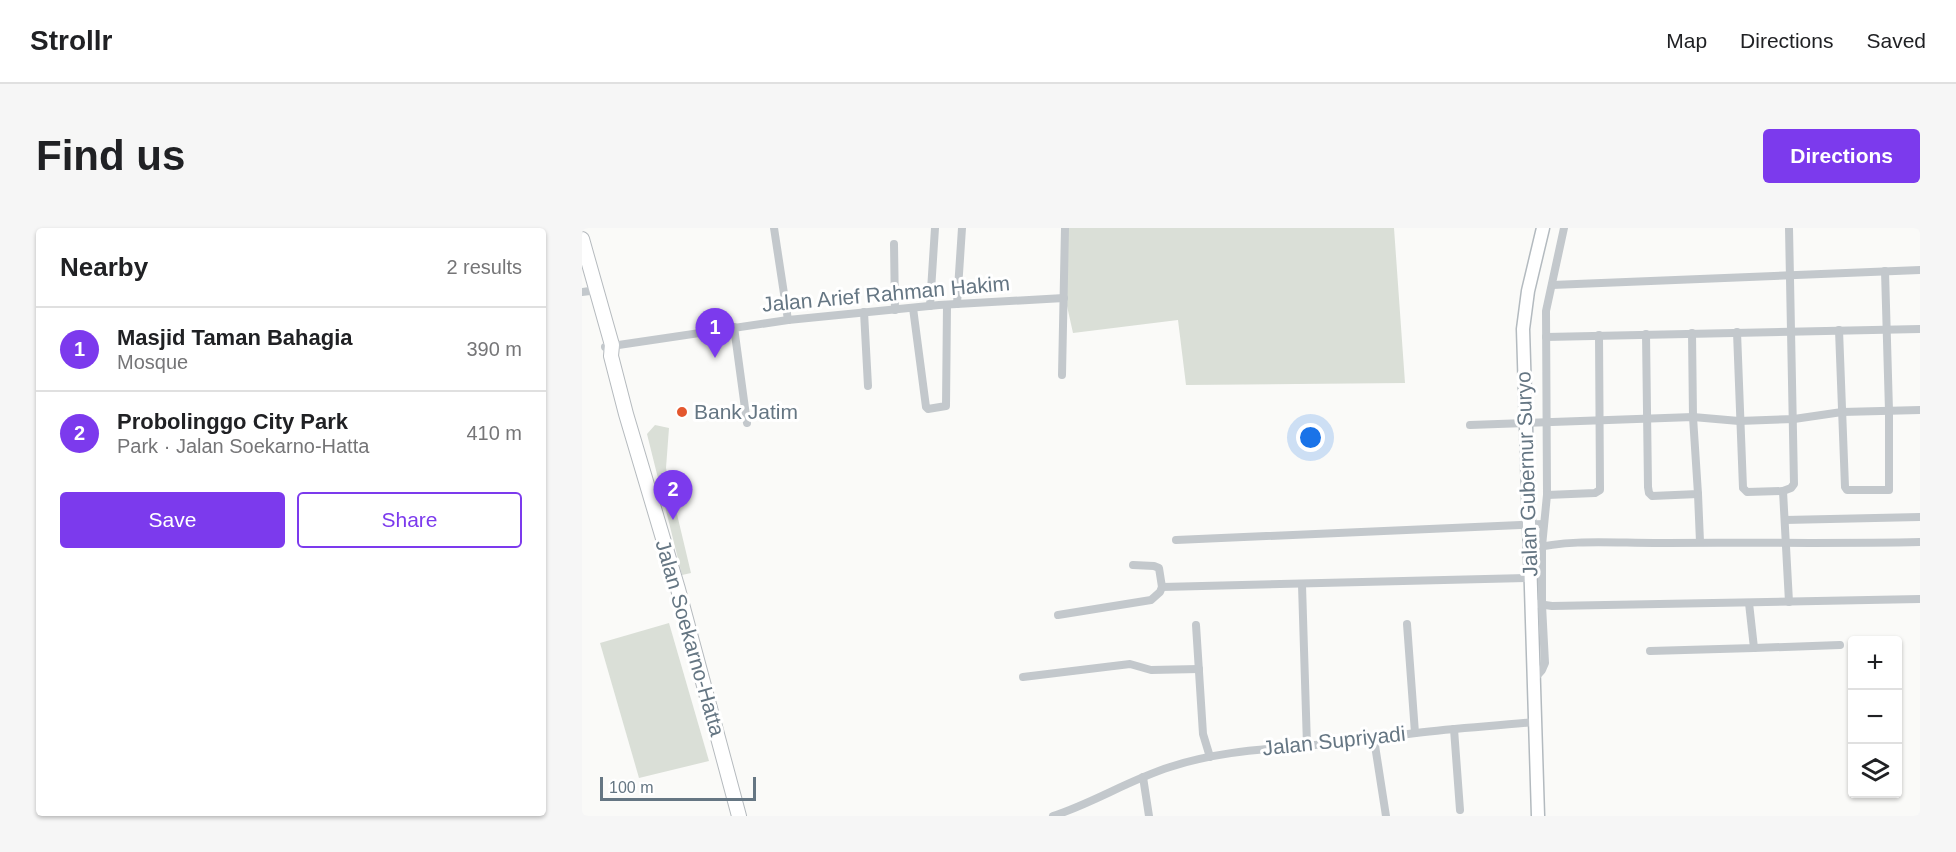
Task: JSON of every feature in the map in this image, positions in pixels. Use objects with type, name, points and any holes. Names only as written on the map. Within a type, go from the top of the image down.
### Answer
[{"type":"main road","name":"Jalan Gubernur Suryo","points":[[1534,722],[1533,680],[1537,604],[1531,578],[1536,548],[1528,525],[1524,309],[1543,228]]},
{"type":"main road","points":[[582,239],[609,349]]},
{"type":"main road","points":[[582,262],[586,291],[609,349]]},
{"type":"main road","name":"Jalan Soekarno-Hatta","points":[[609,349],[735,815]]},
{"type":"main road","points":[[1534,722],[1538,816]]},
{"type":"street","points":[[774,228],[788,320]]},
{"type":"street","points":[[913,308],[926,407],[928,409],[946,406],[941,305],[934,228]]},
{"type":"street","points":[[957,304],[962,228]]},
{"type":"street","points":[[1062,375],[1065,228]]},
{"type":"street","points":[[1564,228],[1546,311],[1547,495],[1544,524],[1536,548],[1537,604],[1920,599]]},
{"type":"street","points":[[1737,332],[1739,421],[1745,491],[1783,491],[1794,484],[1789,228]]},
{"type":"street","points":[[894,244],[895,310]]},
{"type":"street","points":[[1552,285],[1920,270]]},
{"type":"street","points":[[1839,330],[1845,487],[1847,490],[1886,491],[1890,488],[1885,271]]},
{"type":"street","name":"Jalan Arief Rahman Hakim","points":[[609,349],[788,320],[941,305],[1064,298]]},
{"type":"street","points":[[864,312],[868,386]]},
{"type":"street","points":[[734,327],[747,423]]},
{"type":"street","points":[[1546,337],[1920,329]]},
{"type":"street","points":[[1692,333],[1693,417],[1700,542]]},
{"type":"street","points":[[1646,334],[1649,493],[1652,496],[1698,494]]},
{"type":"street","points":[[1547,495],[1595,493],[1600,490],[1599,336]]},
{"type":"street","points":[[1470,425],[1693,417],[1739,421],[1794,419],[1842,412],[1920,410]]},
{"type":"street","points":[[1783,491],[1789,602]]},
{"type":"street","points":[[1785,520],[1920,517]]},
{"type":"street","points":[[1176,540],[1544,524]]},
{"type":"street","points":[[1536,548],[1565,544],[1920,542]]},
{"type":"street","points":[[1058,615],[1151,600],[1162,587],[1159,568],[1133,565]]},
{"type":"street","points":[[1162,587],[1531,578]]},
{"type":"street","points":[[1302,585],[1307,746]]},
{"type":"street","points":[[1749,603],[1754,648]]},
{"type":"street","points":[[1407,624],[1414,733]]},
{"type":"street","points":[[1196,625],[1203,734],[1209,757]]},
{"type":"street","points":[[1650,651],[1840,645]]},
{"type":"street","points":[[1023,677],[1130,664],[1151,670],[1199,669]]},
{"type":"street","name":"Jalan Supriyadi","points":[[1053,816],[1074,813],[1143,777],[1170,766],[1209,757],[1245,750],[1374,740],[1414,733],[1534,722]]},
{"type":"street","points":[[1454,729],[1460,810]]},
{"type":"street","points":[[1374,740],[1386,816]]},
{"type":"street","points":[[1143,777],[1149,816]]},
{"type":"shaded area","points":[[1066,228],[1394,228],[1405,383],[1186,385],[1178,320],[1073,333],[1065,297]]},
{"type":"shaded area","points":[[655,425],[669,428],[666,468],[691,573],[682,575],[647,434]]},
{"type":"shaded area","points":[[669,623],[709,761],[639,778],[600,643]]},
{"type":"place","name":"Masjid Taman Bahagia","points":[[715,358]]},
{"type":"place","name":"Bank Jatim","points":[[682,412]]},
{"type":"place","name":"Probolinggo City Park","points":[[673,520]]}]
